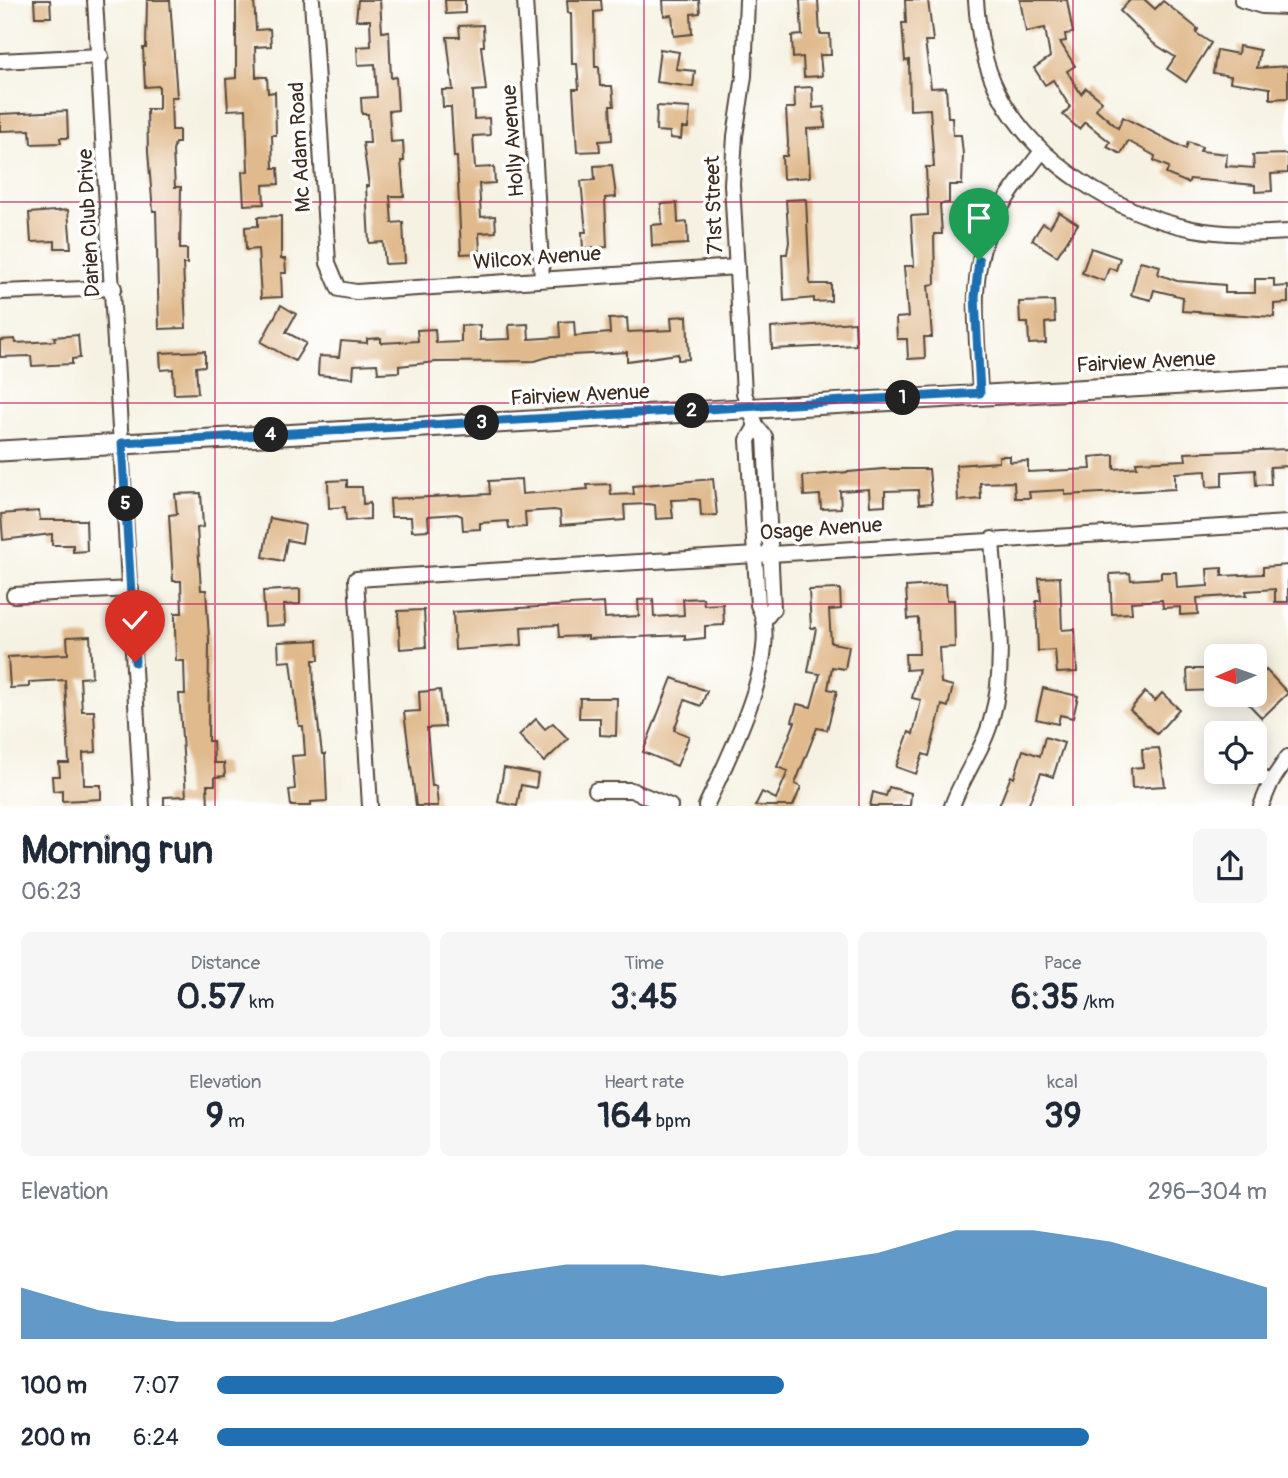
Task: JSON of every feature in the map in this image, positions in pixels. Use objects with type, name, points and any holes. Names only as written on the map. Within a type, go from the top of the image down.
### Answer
[{"type":"street","name":"Darien Club Drive","points":[[95,0],[114,288],[142,806]]},
{"type":"street","name":"Mc Adam Road","points":[[312,0],[328,262],[331,275],[339,289]]},
{"type":"street","name":"Holly Avenue","points":[[525,0],[542,279]]},
{"type":"street","name":"71st Street","points":[[747,0],[744,76],[733,158],[744,393],[753,417]]},
{"type":"street","points":[[976,0],[982,48],[997,92],[1015,120],[1042,151],[1093,188],[1152,217],[1215,232],[1288,233]]},
{"type":"street","points":[[1242,0],[1262,6],[1288,7]]},
{"type":"street","points":[[0,61],[100,56]]},
{"type":"street","points":[[980,393],[975,297],[979,260],[993,221],[1042,151]]},
{"type":"street","name":"Wilcox Avenue","points":[[339,289],[356,292],[737,267]]},
{"type":"street","points":[[0,292],[114,288]]},
{"type":"street","name":"Fairview Avenue","points":[[0,451],[122,443],[753,417],[980,393],[1288,377]]},
{"type":"street","points":[[706,806],[752,701],[766,618],[758,605],[763,553],[748,440],[753,417]]},
{"type":"street","name":"Osage Avenue","points":[[370,806],[356,579],[1288,523]]},
{"type":"street","points":[[952,806],[986,736],[997,696],[999,665],[992,539]]},
{"type":"street","points":[[14,595],[131,589]]},
{"type":"street","points":[[1261,806],[1271,782],[1288,757]]},
{"type":"street","points":[[1267,780],[1271,782]]},
{"type":"street","points":[[596,790],[631,790],[670,806]]},
{"type":"building","points":[[34,0],[50,0],[51,17],[35,17]]},
{"type":"building","points":[[147,0],[170,0],[177,97],[171,97],[172,130],[179,130],[179,143],[175,143],[173,151],[175,187],[181,187],[180,249],[187,249],[187,264],[183,264],[186,328],[159,329],[156,211],[153,211],[147,109],[159,109],[159,86],[145,87],[143,48],[146,48]]},
{"type":"building","points":[[236,0],[254,0],[256,30],[270,29],[271,46],[255,47],[256,77],[267,77],[268,93],[275,92],[276,135],[272,135],[273,168],[278,168],[279,184],[263,185],[264,204],[244,205],[242,172],[248,171],[246,109],[228,110],[226,79],[236,78]]},
{"type":"building","points":[[358,0],[380,0],[382,32],[389,31],[391,78],[396,77],[398,110],[389,111],[391,142],[403,141],[404,161],[401,161],[404,196],[390,196],[392,223],[403,222],[405,263],[385,264],[383,242],[369,243],[366,186],[369,186],[363,143],[370,143],[368,114],[362,114],[361,98],[377,97],[375,64],[358,65],[357,47],[371,46],[370,20],[356,20]]},
{"type":"building","points":[[445,0],[465,0],[465,13],[446,14]]},
{"type":"building","points":[[567,0],[601,0],[602,11],[594,12],[595,67],[599,67],[600,86],[612,86],[614,106],[610,106],[612,140],[599,141],[600,151],[577,152],[573,89],[579,89],[577,64],[572,64],[571,13],[568,13]]},
{"type":"building","points":[[663,0],[699,0],[700,13],[691,14],[692,34],[674,36],[672,15],[664,16]]},
{"type":"building","points":[[800,0],[818,0],[820,34],[830,34],[831,55],[820,55],[822,76],[804,77],[803,57],[793,58],[792,36],[802,35]]},
{"type":"building","points":[[905,0],[928,0],[933,41],[925,41],[931,88],[946,87],[948,117],[952,117],[953,135],[961,135],[963,154],[962,185],[949,185],[949,203],[940,204],[942,234],[934,234],[935,284],[928,285],[932,337],[924,337],[925,358],[908,359],[907,339],[897,339],[896,318],[908,317],[904,266],[914,266],[911,216],[928,215],[926,167],[934,167],[930,109],[910,110],[909,60],[905,61],[902,23],[906,23]]},
{"type":"building","points":[[1020,0],[1067,0],[1073,33],[1065,34],[1066,41],[1060,42],[1075,66],[1067,71],[1081,94],[1086,88],[1102,101],[1096,109],[1118,128],[1123,117],[1186,149],[1188,142],[1202,147],[1200,151],[1227,154],[1226,166],[1254,168],[1253,155],[1288,154],[1288,173],[1271,174],[1272,191],[1255,192],[1255,185],[1190,179],[1188,183],[1166,174],[1169,167],[1154,161],[1155,156],[1128,141],[1121,154],[1107,147],[1110,142],[1085,122],[1079,129],[1063,115],[1070,107],[1053,80],[1045,85],[1034,68],[1050,57],[1045,28],[1026,32]]},
{"type":"building","points":[[1130,0],[1145,0],[1155,9],[1163,1],[1198,29],[1196,33],[1211,43],[1186,82],[1167,69],[1175,57],[1153,43],[1120,11]]},
{"type":"building","points":[[483,25],[484,46],[481,46],[486,90],[473,91],[474,119],[489,118],[490,135],[473,136],[475,168],[494,167],[495,183],[479,184],[481,217],[495,216],[496,232],[479,233],[480,253],[461,254],[457,157],[454,157],[451,107],[443,107],[442,90],[453,90],[447,37],[460,37],[459,26]]},
{"type":"building","points":[[1239,46],[1260,50],[1257,68],[1288,66],[1288,98],[1270,99],[1270,88],[1230,82],[1231,76],[1213,73],[1217,50],[1238,54]]},
{"type":"building","points":[[660,49],[679,52],[676,69],[695,71],[693,87],[656,82]]},
{"type":"building","points":[[812,87],[813,108],[824,107],[825,128],[807,129],[810,177],[783,179],[782,156],[787,156],[788,143],[786,108],[795,108],[794,88]]},
{"type":"building","points":[[657,106],[690,108],[688,128],[682,128],[681,139],[670,138],[670,132],[656,131]]},
{"type":"building","points":[[67,111],[68,138],[60,138],[61,143],[31,144],[30,130],[0,131],[0,114]]},
{"type":"building","points":[[612,165],[616,197],[605,198],[607,247],[583,249],[582,232],[586,232],[581,181],[595,180],[594,166]]},
{"type":"building","points":[[806,199],[810,284],[831,284],[831,301],[814,302],[814,298],[784,301],[782,254],[787,254],[789,242],[786,200]]},
{"type":"building","points":[[677,203],[678,223],[687,222],[688,244],[652,246],[651,225],[662,224],[661,204]]},
{"type":"building","points":[[68,210],[71,248],[55,248],[55,241],[31,242],[29,213]]},
{"type":"building","points":[[1059,212],[1078,224],[1057,256],[1032,240],[1043,223],[1050,227]]},
{"type":"building","points":[[281,216],[281,259],[285,259],[286,273],[281,273],[282,297],[261,298],[258,249],[246,250],[245,227],[258,226],[258,217]]},
{"type":"building","points":[[1091,248],[1120,258],[1116,270],[1109,268],[1104,281],[1082,273]]},
{"type":"building","points":[[1140,261],[1160,266],[1158,274],[1177,281],[1225,285],[1225,293],[1255,293],[1255,279],[1274,279],[1274,287],[1288,286],[1288,303],[1274,304],[1274,317],[1182,311],[1183,297],[1154,290],[1151,300],[1131,295]]},
{"type":"building","points":[[1054,301],[1055,322],[1045,323],[1046,343],[1029,344],[1028,323],[1020,323],[1019,302]]},
{"type":"building","points":[[281,305],[296,314],[286,332],[306,343],[295,361],[261,342]]},
{"type":"building","points":[[687,316],[689,359],[678,360],[678,354],[627,361],[627,352],[551,356],[535,361],[436,362],[399,366],[399,372],[378,373],[377,364],[354,365],[353,378],[318,375],[319,356],[339,357],[341,341],[367,343],[367,339],[381,338],[381,343],[418,341],[417,330],[435,329],[436,343],[461,342],[461,326],[480,325],[480,340],[510,339],[509,325],[528,324],[529,339],[560,337],[559,322],[574,321],[575,336],[610,333],[609,319],[627,318],[628,332],[672,330],[671,317]]},
{"type":"building","points":[[855,322],[856,345],[772,349],[771,328]]},
{"type":"building","points":[[78,335],[80,358],[72,359],[72,364],[32,366],[31,356],[0,357],[0,340],[15,339],[16,343],[55,341],[54,337]]},
{"type":"building","points":[[205,351],[205,366],[196,367],[198,393],[174,394],[173,369],[161,370],[160,353]]},
{"type":"building","points":[[1288,449],[1288,466],[1270,467],[1271,484],[1256,485],[1255,470],[1222,472],[1222,486],[1207,487],[1206,471],[1175,473],[1175,489],[1065,495],[1065,490],[1029,492],[1030,498],[1015,498],[1014,482],[980,483],[981,499],[958,501],[956,465],[999,462],[999,456],[1010,456],[1010,462],[1028,461],[1028,472],[1091,469],[1090,457],[1114,455],[1114,469],[1137,467],[1136,462],[1186,460],[1185,453]]},
{"type":"building","points":[[883,469],[929,469],[932,503],[919,504],[918,490],[885,491],[885,505],[870,506],[869,489],[840,491],[841,508],[821,509],[820,495],[804,496],[803,476]]},
{"type":"building","points":[[521,479],[522,494],[588,489],[587,485],[610,484],[611,495],[634,494],[633,486],[713,479],[717,515],[701,516],[700,500],[695,499],[671,500],[673,518],[656,519],[655,505],[624,505],[625,520],[561,525],[560,511],[554,510],[525,512],[526,527],[509,528],[508,521],[480,523],[480,529],[463,530],[462,516],[457,514],[428,516],[429,530],[412,531],[411,517],[391,517],[390,499],[490,494],[489,481]]},
{"type":"building","points":[[347,480],[347,487],[362,487],[363,504],[370,503],[370,519],[346,521],[345,507],[329,508],[328,481]]},
{"type":"building","points":[[201,493],[203,527],[197,528],[201,590],[206,590],[209,639],[208,741],[213,741],[214,763],[224,763],[225,776],[215,777],[215,785],[207,785],[208,806],[164,806],[164,797],[186,796],[179,694],[185,694],[184,661],[176,661],[175,629],[175,613],[182,613],[181,581],[173,581],[169,515],[177,514],[175,494]]},
{"type":"building","points":[[39,511],[40,520],[86,520],[87,551],[73,552],[73,545],[52,545],[52,534],[3,540],[1,514]]},
{"type":"building","points":[[270,518],[305,525],[302,543],[287,540],[283,561],[263,557]]},
{"type":"building","points":[[1288,565],[1288,602],[1275,602],[1275,589],[1246,591],[1247,595],[1197,598],[1198,614],[1180,615],[1180,607],[1163,608],[1162,600],[1131,602],[1132,613],[1112,614],[1110,574],[1130,573],[1131,580],[1161,578],[1161,572],[1176,572],[1177,588],[1208,586],[1207,569],[1222,568],[1222,576],[1263,574],[1263,567]]},
{"type":"building","points":[[1060,577],[1062,630],[1075,629],[1077,672],[1057,673],[1055,650],[1038,651],[1036,601],[1041,601],[1039,578]]},
{"type":"building","points":[[946,584],[947,600],[954,600],[955,647],[939,648],[941,683],[953,686],[948,707],[942,705],[929,756],[923,754],[916,774],[896,767],[909,732],[913,734],[921,700],[912,698],[919,669],[906,670],[905,654],[919,654],[918,618],[908,619],[906,587]]},
{"type":"building","points":[[300,589],[300,604],[284,605],[285,625],[265,626],[263,591]]},
{"type":"building","points":[[840,589],[841,609],[829,610],[831,643],[849,646],[845,669],[832,667],[828,689],[837,691],[827,730],[817,728],[795,784],[801,787],[793,806],[755,806],[762,792],[776,799],[788,771],[777,767],[795,722],[792,721],[797,704],[811,707],[820,674],[808,672],[816,628],[811,628],[809,590]]},
{"type":"building","points":[[703,598],[704,605],[723,604],[724,625],[705,626],[705,638],[685,640],[685,635],[588,639],[588,636],[559,637],[558,625],[521,627],[522,645],[455,650],[453,612],[604,603],[605,618],[639,616],[638,600],[653,599],[654,617],[684,615],[683,599]]},
{"type":"building","points":[[424,610],[426,647],[400,649],[398,611]]},
{"type":"building","points":[[90,636],[92,677],[80,678],[82,711],[94,711],[96,752],[83,753],[84,785],[101,785],[101,799],[62,801],[62,790],[53,791],[52,776],[60,776],[59,763],[69,763],[65,680],[29,682],[29,687],[10,688],[8,657],[68,654],[67,637]]},
{"type":"building","points":[[318,640],[319,660],[313,660],[314,691],[322,754],[325,754],[327,801],[311,802],[311,806],[291,806],[289,790],[295,789],[292,756],[305,755],[303,726],[299,726],[291,661],[279,662],[278,642]]},
{"type":"building","points":[[1187,669],[1204,669],[1204,690],[1188,691]]},
{"type":"building","points":[[1267,671],[1288,693],[1262,718],[1251,707],[1267,707]]},
{"type":"building","points":[[672,678],[707,691],[701,706],[685,700],[674,730],[689,736],[677,766],[643,752]]},
{"type":"building","points":[[1043,688],[1078,696],[1073,718],[1060,715],[1058,724],[1036,719]]},
{"type":"building","points":[[440,690],[445,727],[427,728],[432,786],[436,786],[438,806],[416,806],[404,712],[420,711],[419,692]]},
{"type":"building","points":[[1145,692],[1155,701],[1162,693],[1179,709],[1157,734],[1130,710]]},
{"type":"building","points":[[580,698],[617,698],[616,736],[600,735],[600,718],[579,718]]},
{"type":"building","points":[[536,719],[545,729],[553,723],[568,739],[544,762],[519,735]]},
{"type":"building","points":[[1045,737],[1064,743],[1053,777],[1041,773],[1028,806],[999,806],[1011,776],[1014,778],[1023,750],[1040,756]]},
{"type":"building","points":[[1159,748],[1165,786],[1132,788],[1131,768],[1143,767],[1142,749]]},
{"type":"building","points":[[504,768],[538,774],[536,788],[521,785],[517,806],[498,802]]},
{"type":"building","points":[[889,787],[911,793],[910,806],[870,806],[873,792],[886,796]]},
{"type":"route","points":[[135,662],[122,443],[980,393],[975,297],[979,260]]}]
